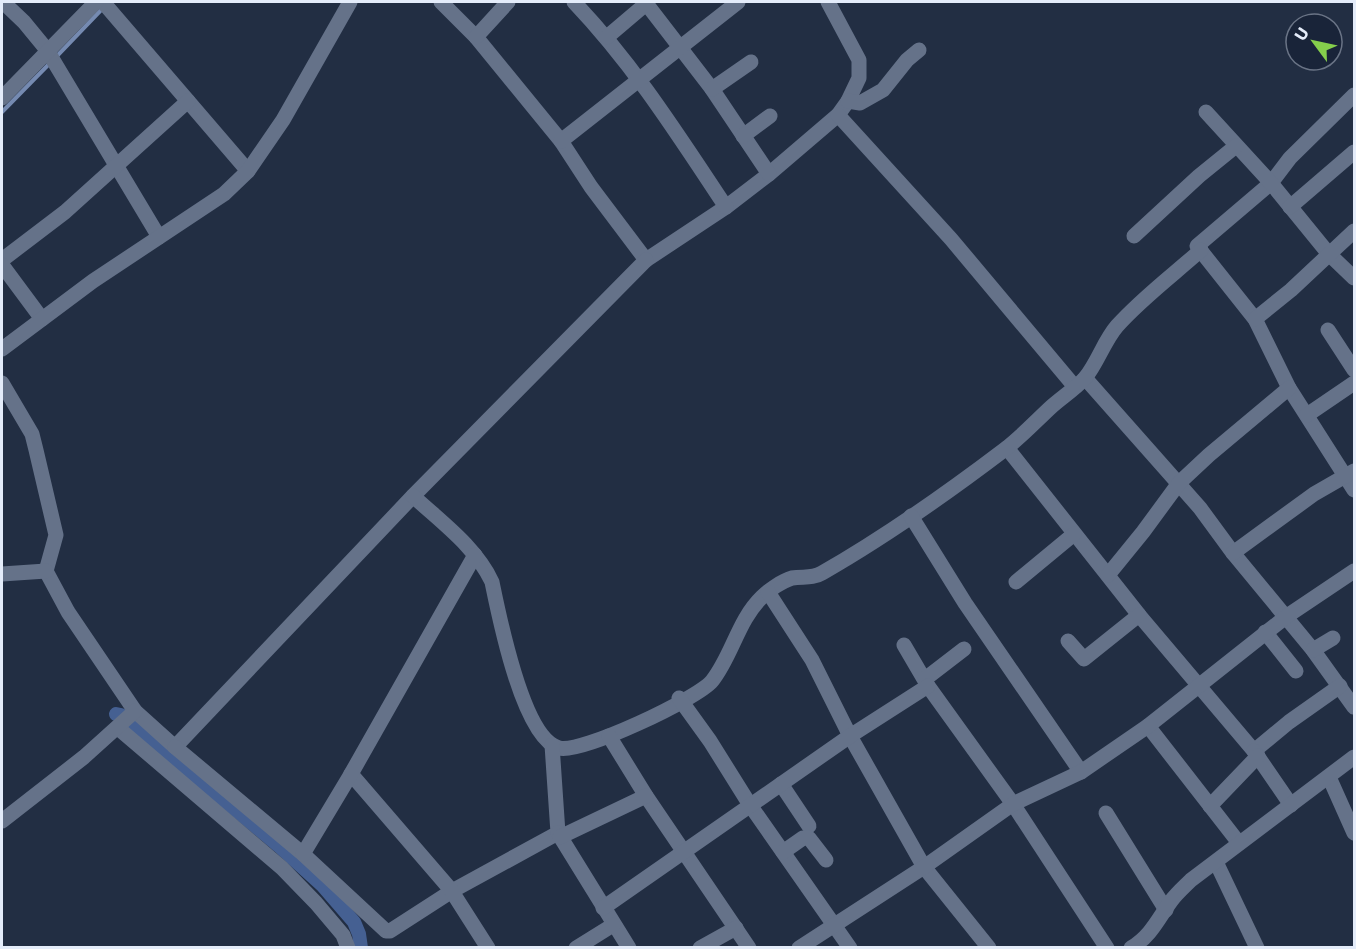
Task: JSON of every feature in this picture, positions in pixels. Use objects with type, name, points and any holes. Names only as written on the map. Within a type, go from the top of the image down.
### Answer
[{"type":"street","points":[[3,2],[24,22],[47,50],[159,237]]},
{"type":"street","points":[[2,98],[96,2]]},
{"type":"street","points":[[103,2],[248,171]]},
{"type":"street","points":[[2,349],[93,281],[224,194],[248,171],[283,120],[350,2]]},
{"type":"street","points":[[441,2],[476,37],[561,141],[591,188],[646,260]]},
{"type":"street","points":[[476,37],[508,2]]},
{"type":"street","points":[[574,2],[607,37],[639,78],[726,207]]},
{"type":"street","points":[[607,37],[646,2],[712,89],[769,174]]},
{"type":"street","points":[[175,747],[413,496],[646,260],[726,207],[838,115],[859,78],[859,60],[828,2]]},
{"type":"street","points":[[561,141],[681,47],[730,4]]},
{"type":"street","points":[[848,101],[860,103],[882,91],[907,60],[919,50]]},
{"type":"street","points":[[712,89],[751,62]]},
{"type":"street","points":[[1354,95],[1290,158],[1271,183],[1197,246],[1255,319],[1289,388],[1350,473],[1354,490]]},
{"type":"street","points":[[2,260],[65,212],[188,101]]},
{"type":"street","points":[[1206,112],[1271,183],[1328,253],[1354,278]]},
{"type":"street","points":[[838,115],[1080,382],[1179,483],[1233,553],[1287,616],[1354,707]]},
{"type":"street","points":[[743,136],[770,116]]},
{"type":"street","points":[[1134,236],[1199,176],[1236,146]]},
{"type":"street","points":[[1290,207],[1354,152]]},
{"type":"street","points":[[1255,319],[1354,231]]},
{"type":"street","points":[[413,496],[475,555],[492,582],[512,666],[532,719],[543,737],[552,746],[574,748],[609,736],[700,690],[712,680],[742,626],[761,598],[768,592],[793,578],[816,576],[867,546],[1007,448],[1080,382],[1117,326],[1201,250]]},
{"type":"street","points":[[2,265],[42,319]]},
{"type":"street","points":[[1328,330],[1354,370]]},
{"type":"street","points":[[2,383],[32,434],[56,535],[46,571],[68,612],[135,711],[303,854],[386,931],[390,931],[452,891],[559,835],[646,796]]},
{"type":"street","points":[[1307,415],[1353,387]]},
{"type":"street","points":[[1108,575],[1179,483],[1289,388]]},
{"type":"street","points":[[1007,448],[1139,615],[1256,753],[1291,805]]},
{"type":"street","points":[[1233,553],[1314,494],[1350,473]]},
{"type":"street","points":[[911,516],[965,603],[1081,772]]},
{"type":"street","points":[[1016,582],[1074,534]]},
{"type":"street","points":[[303,854],[475,555]]},
{"type":"street","points":[[2,574],[46,571]]},
{"type":"street","points":[[799,948],[924,867],[1013,804],[1081,772],[1148,726],[1265,632],[1354,571]]},
{"type":"street","points":[[768,592],[812,660],[850,736],[924,867],[990,948]]},
{"type":"street","points":[[1068,641],[1084,659],[1139,615]]},
{"type":"street","points":[[1265,632],[1296,671]]},
{"type":"street","points":[[1313,650],[1333,638]]},
{"type":"street","points":[[904,645],[926,683],[1013,804],[1107,948]]},
{"type":"street","points":[[603,908],[926,683],[964,649]]},
{"type":"street","points":[[1210,806],[1256,753],[1289,722],[1340,686]]},
{"type":"street","points":[[680,699],[710,741],[750,805],[850,948]]},
{"type":"street","points":[[2,821],[51,784],[135,711]]},
{"type":"street","points":[[1148,726],[1239,843]]},
{"type":"street","points":[[118,728],[282,868],[343,935],[348,948]]},
{"type":"street","points":[[609,736],[646,796],[749,948]]},
{"type":"street","points":[[552,746],[559,835],[629,948]]},
{"type":"street","points":[[1131,948],[1151,932],[1171,900],[1191,880],[1354,757]]},
{"type":"street","points":[[351,774],[452,891],[488,948]]},
{"type":"street","points":[[1329,777],[1354,833]]},
{"type":"street","points":[[781,784],[809,826]]},
{"type":"street","points":[[1106,813],[1166,910]]},
{"type":"street","points":[[783,852],[803,838],[809,838],[826,860]]},
{"type":"street","points":[[1216,862],[1257,948]]},
{"type":"street","points":[[576,948],[613,925]]},
{"type":"street","points":[[700,948],[736,928]]},
{"type":"waterway","points":[[56,57],[103,8]]},
{"type":"waterway","points":[[2,112],[51,62]]},
{"type":"waterway","points":[[116,714],[121,715],[279,846],[322,885],[354,922],[361,948]]}]
